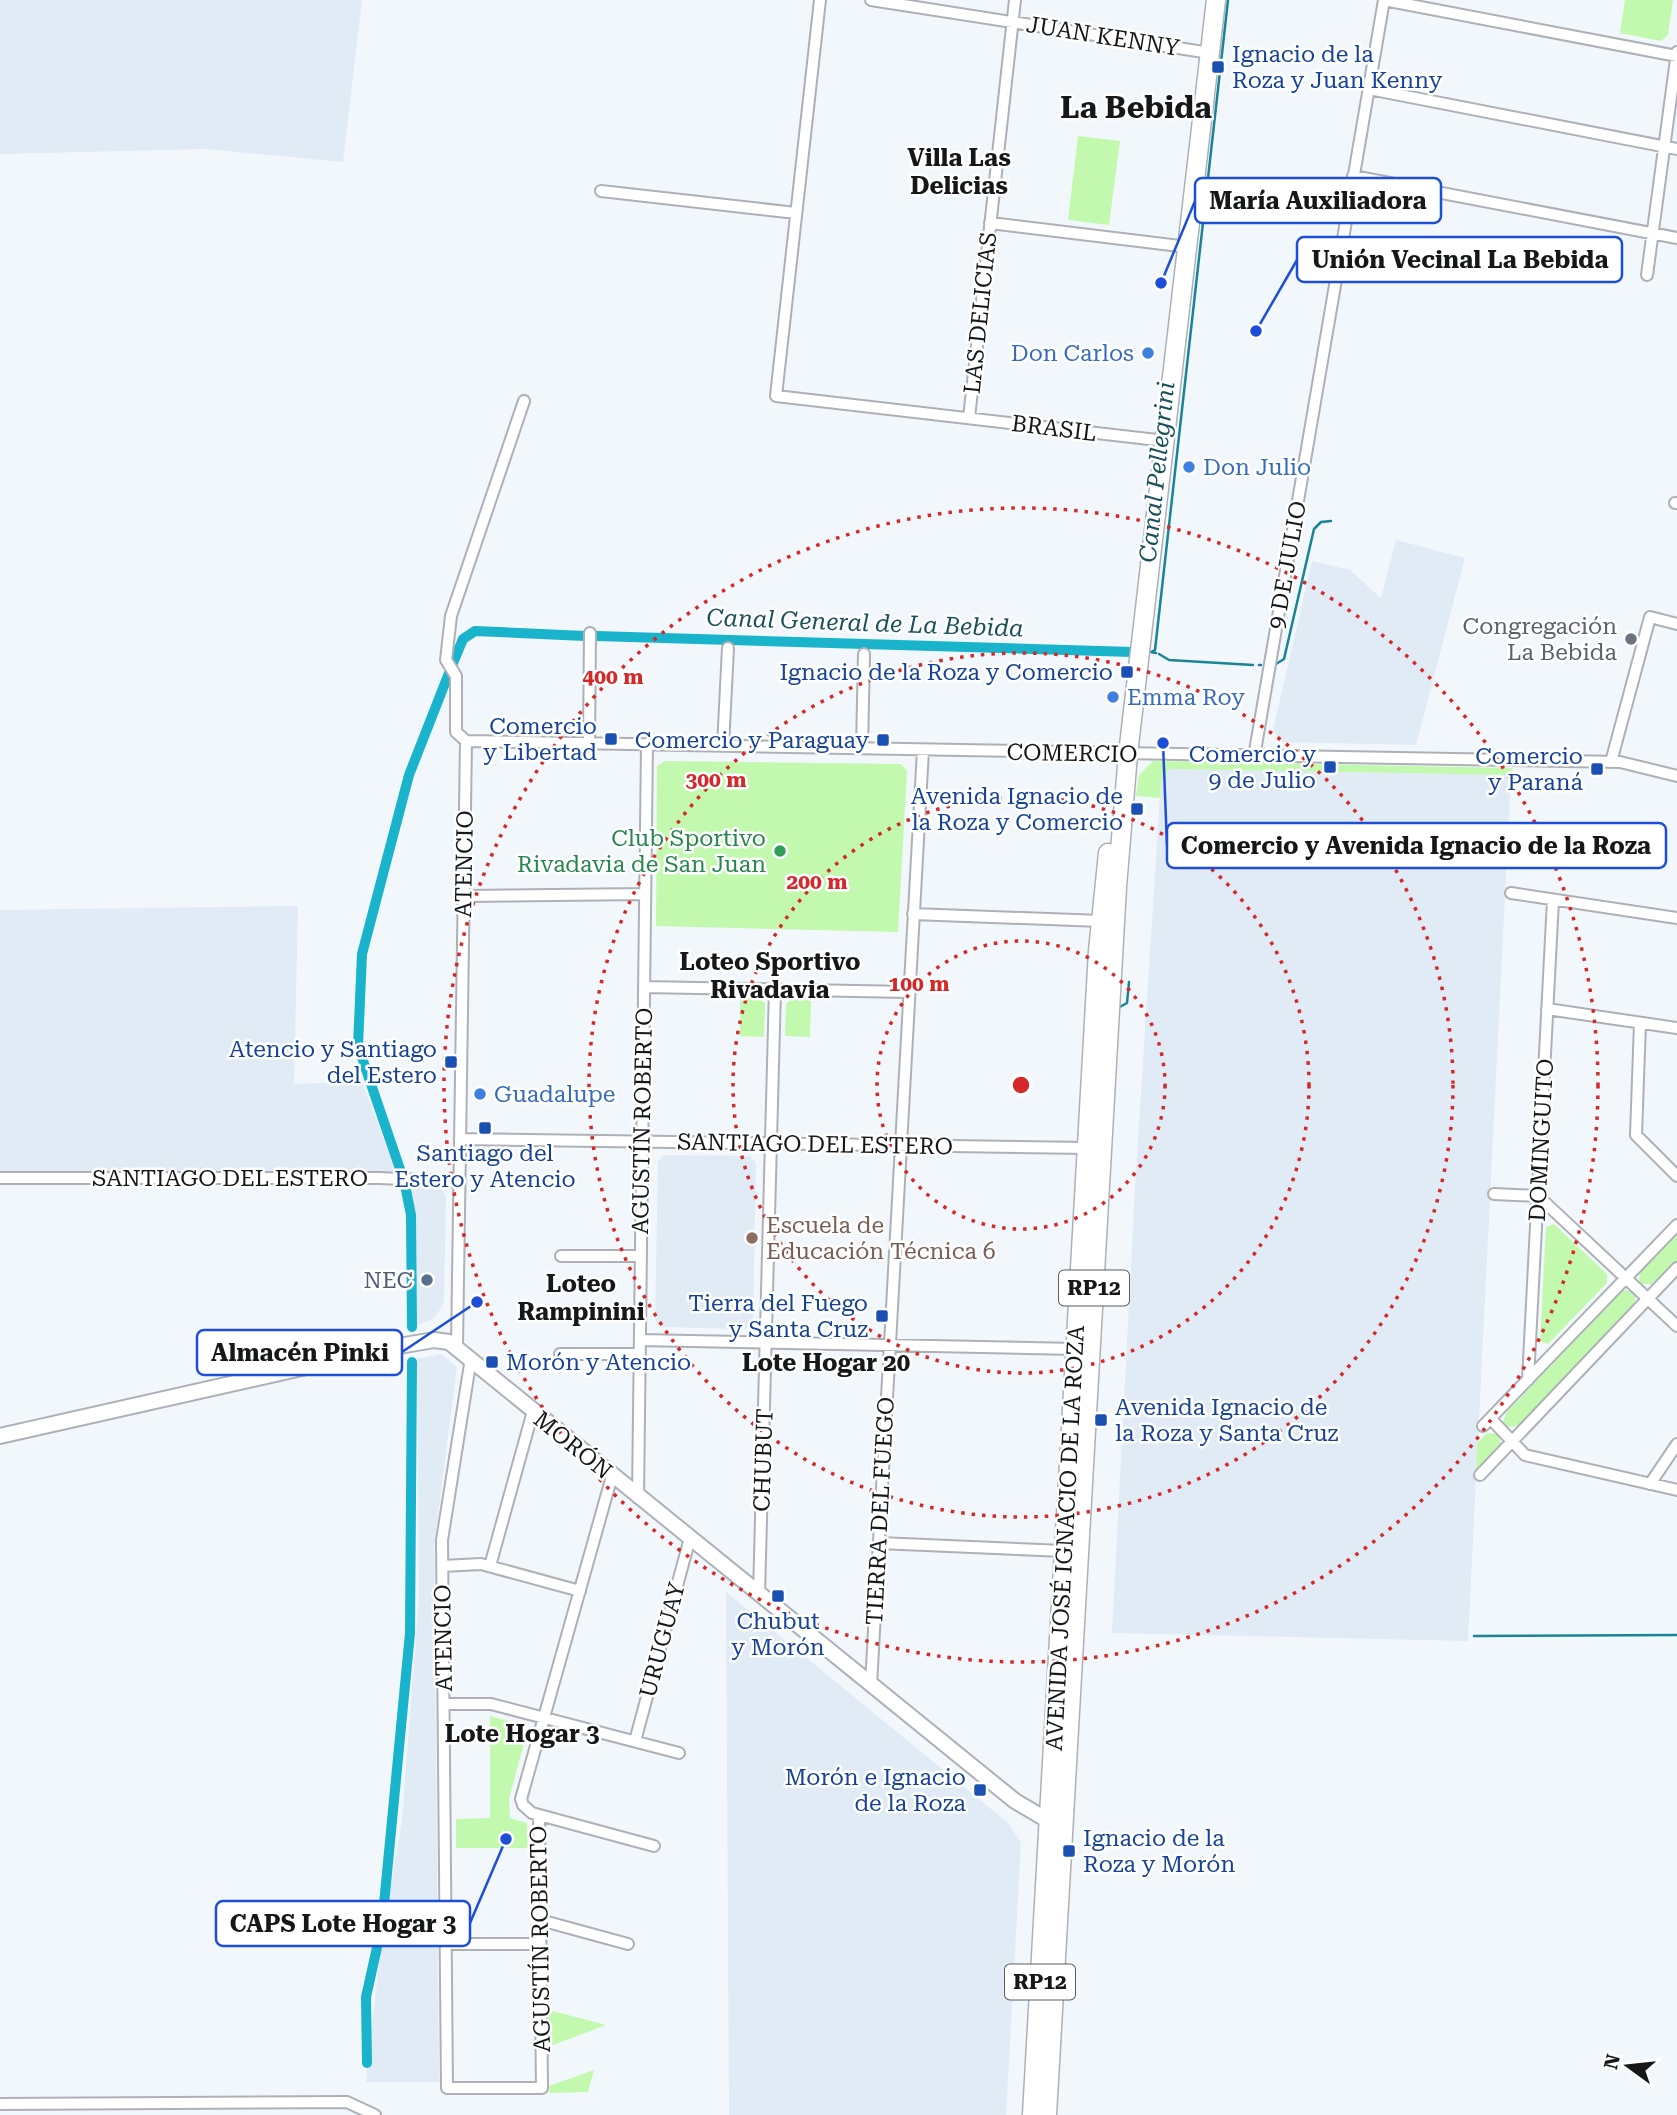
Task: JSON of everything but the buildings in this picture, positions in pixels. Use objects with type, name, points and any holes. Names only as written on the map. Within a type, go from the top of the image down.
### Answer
[{"type":"main road","name":"AVENIDA JOSÉ IGNACIO DE LA ROZA","points":[[1032,2115],[1056,1821],[1114,918],[1128,754],[1216,0]]},
{"type":"main road","name":"AVENIDA JOSÉ IGNACIO DE LA ROZA","points":[[1047,2115],[1064,1551],[1087,1148],[1101,921],[1118,793],[1128,754]]},
{"type":"street","points":[[601,191],[796,213],[820,0]]},
{"type":"street","name":"JUAN KENNY","points":[[871,0],[1210,53]]},
{"type":"street","name":"LAS DELICIAS","points":[[968,418],[1015,0]]},
{"type":"street","points":[[1384,0],[1677,55],[1647,275]]},
{"type":"street","name":"9 DE JULIO","points":[[1254,757],[1384,0]]},
{"type":"street","points":[[1368,89],[1677,149]]},
{"type":"street","points":[[1353,176],[1677,238]]},
{"type":"street","name":"BRASIL","points":[[796,213],[776,396],[1166,441]]},
{"type":"street","points":[[990,223],[1188,247]]},
{"type":"street","name":"ATENCIO","points":[[457,1347],[466,741],[456,732],[456,676],[446,660],[451,616],[524,401]]},
{"type":"street","points":[[1611,762],[1650,617],[1677,624]]},
{"type":"street","points":[[589,743],[590,633]]},
{"type":"street","points":[[723,746],[727,648]]},
{"type":"street","points":[[862,748],[864,654]]},
{"type":"street","name":"COMERCIO","points":[[466,741],[1611,762],[1628,763],[1677,776]]},
{"type":"street","name":"AGUSTÍN ROBERTO","points":[[638,1498],[647,744]]},
{"type":"street","name":"TIERRA DEL FUEGO","points":[[871,1685],[923,750]]},
{"type":"street","points":[[1511,893],[1677,918]]},
{"type":"street","points":[[463,896],[645,894]]},
{"type":"street","name":"DOMINGUITO","points":[[1528,1380],[1553,900]]},
{"type":"street","points":[[914,914],[1101,921]]},
{"type":"street","points":[[644,987],[909,992]]},
{"type":"street","name":"CHUBUT","points":[[759,1595],[775,989]]},
{"type":"street","points":[[1547,1009],[1677,1028]]},
{"type":"street","points":[[1640,1023],[1636,1135],[1677,1176]]},
{"type":"street","name":"SANTIAGO DEL ESTERO","points":[[460,1139],[1087,1148]]},
{"type":"street","name":"SANTIAGO DEL ESTERO","points":[[0,1178],[380,1178],[459,1182]]},
{"type":"street","points":[[1494,1194],[1538,1196],[1677,1326]]},
{"type":"street","points":[[1677,1225],[1487,1423],[1512,1441],[1525,1455],[1677,1490]]},
{"type":"street","points":[[562,1256],[641,1256]]},
{"type":"street","points":[[1480,1475],[1677,1268]]},
{"type":"street","name":"MORÓN","points":[[0,1436],[439,1339],[457,1347],[471,1358],[638,1498],[1015,1801],[1056,1821]]},
{"type":"street","points":[[640,1340],[1076,1349]]},
{"type":"street","points":[[560,1353],[640,1354]]},
{"type":"street","name":"ATENCIO","points":[[471,1358],[442,1539],[447,2088],[542,2088]]},
{"type":"street","points":[[490,1566],[533,1411]]},
{"type":"street","points":[[1650,1484],[1677,1444]]},
{"type":"street","name":"AGUSTÍN ROBERTO","points":[[542,2088],[539,1815],[528,1810],[521,1799],[612,1476]]},
{"type":"street","name":"URUGUAY","points":[[635,1741],[690,1538]]},
{"type":"street","points":[[878,1543],[1064,1551]]},
{"type":"street","points":[[442,1566],[481,1564],[580,1591]]},
{"type":"street","points":[[444,1704],[491,1704],[680,1753]]},
{"type":"street","points":[[539,1815],[654,1846]]},
{"type":"street","points":[[540,1920],[628,1944]]},
{"type":"street","points":[[446,1944],[540,1944]]},
{"type":"street","points":[[0,2104],[347,2102],[374,2115]]},
{"type":"shaded area","points":[[0,0],[362,0],[343,162],[206,149],[0,154]]},
{"type":"shaded area","points":[[1396,540],[1465,558],[1416,745],[1282,742],[1273,730],[1312,561],[1350,570],[1381,598]]},
{"type":"shaded area","points":[[1170,769],[1511,775],[1468,1641],[1112,1633],[1135,1187],[1161,780]]},
{"type":"shaded area","points":[[298,906],[294,1084],[352,1082],[360,1076],[396,1173],[0,1173],[0,910]]},
{"type":"shaded area","name":"Escuela de Educación Técnica 6","points":[[664,1155],[750,1156],[756,1163],[753,1322],[746,1329],[662,1327],[655,1321],[658,1161]]},
{"type":"shaded area","points":[[403,1184],[440,1186],[446,1196],[444,1302],[435,1318],[409,1329],[408,1207]]},
{"type":"shaded area","points":[[441,1354],[457,1367],[434,1545],[439,2082],[366,2082],[382,1936],[402,1821],[419,1596],[417,1359]]},
{"type":"shaded area","points":[[726,1592],[1008,1823],[1021,1843],[1006,2115],[729,2115]]},
{"type":"green space","points":[[1625,0],[1673,0],[1668,35],[1661,41],[1620,33]]},
{"type":"green space","points":[[1078,136],[1120,141],[1109,225],[1068,220]]},
{"type":"green space","name":"Club Sportivo Rivadavia de San Juan","points":[[665,761],[901,764],[907,771],[898,932],[656,926],[657,766]]},
{"type":"green space","points":[[1153,761],[1512,768],[1511,775],[1170,769],[1161,780],[1160,798],[1136,796],[1139,775]]},
{"type":"green space","points":[[740,998],[759,998],[765,1003],[764,1037],[740,1036]]},
{"type":"green space","points":[[791,999],[811,999],[810,1037],[785,1036],[786,1004]]},
{"type":"green space","points":[[1554,1224],[1607,1274],[1607,1283],[1548,1344],[1540,1341],[1546,1227]]},
{"type":"green space","points":[[1677,1233],[1677,1261],[1655,1284],[1641,1284],[1641,1270]]},
{"type":"green space","points":[[1627,1290],[1636,1296],[1634,1305],[1519,1426],[1507,1427],[1503,1423],[1506,1413],[1622,1291]]},
{"type":"green space","points":[[1487,1433],[1498,1434],[1501,1444],[1476,1471],[1477,1443]]},
{"type":"green space","points":[[490,1716],[521,1724],[527,1732],[509,1799],[510,1818],[527,1823],[528,1848],[456,1848],[456,1819],[490,1818]]},
{"type":"green space","points":[[549,2010],[606,2025],[553,2045],[549,2042]]},
{"type":"green space","points":[[594,2070],[588,2092],[550,2093],[549,2086]]},
{"type":"waterway","name":"Canal Pellegrini","points":[[1156,653],[1151,652],[1155,650],[1228,0]]},
{"type":"waterway","points":[[1276,664],[1284,659],[1314,529],[1321,522],[1331,521]]},
{"type":"waterway","name":"Canal General de La Bebida","points":[[453,663],[463,639],[475,631],[585,636]]},
{"type":"waterway","name":"Canal General de La Bebida","points":[[596,636],[1133,652]]},
{"type":"waterway","points":[[1159,654],[1169,660],[1253,665]]},
{"type":"waterway","name":"Canal General de La Bebida","points":[[401,1172],[358,1046],[362,954],[409,775],[449,673]]},
{"type":"waterway","points":[[1118,1008],[1127,1003],[1129,982]]},
{"type":"waterway","name":"Canal General de La Bebida","points":[[405,1185],[411,1215],[412,1327]]},
{"type":"waterway","name":"Canal General de La Bebida","points":[[367,2063],[366,1997],[382,1925],[410,1633],[412,1362]]},
{"type":"waterway","points":[[1474,1636],[1677,1635]]},
{"type":"place","name":"Ignacio de la Roza y Juan Kenny","points":[[1218,67]]},
{"type":"place","name":"María Auxiliadora","points":[[1161,283]]},
{"type":"place","name":"Unión Vecinal La Bebida","points":[[1256,331]]},
{"type":"place","name":"Don Carlos","points":[[1148,353]]},
{"type":"place","name":"Don Julio","points":[[1189,467]]},
{"type":"place","name":"Congregación La Bebida","points":[[1631,639]]},
{"type":"place","name":"Ignacio de la Roza y Comercio","points":[[1127,672]]},
{"type":"place","name":"Emma Roy","points":[[1113,697]]},
{"type":"place","name":"Comercio y Libertad","points":[[611,739]]},
{"type":"place","name":"Comercio y Paraguay","points":[[883,740]]},
{"type":"place","name":"Comercio y Avenida Ignacio de la Roza","points":[[1163,743]]},
{"type":"place","name":"Comercio y 9 de Julio","points":[[1330,767]]},
{"type":"place","name":"Comercio y Paraná","points":[[1597,769]]},
{"type":"place","name":"Avenida Ignacio de la Roza y Comercio","points":[[1137,809]]},
{"type":"place","name":"Club Sportivo Rivadavia de San Juan","points":[[780,851]]},
{"type":"place","name":"Atencio y Santiago del Estero","points":[[451,1062]]},
{"type":"place","name":"Guadalupe","points":[[480,1094]]},
{"type":"place","name":"Santiago del Estero y Atencio","points":[[485,1128]]},
{"type":"place","name":"Escuela de Educación Técnica 6","points":[[752,1238]]},
{"type":"place","name":"NEC","points":[[427,1280]]},
{"type":"place","name":"Almacén Pinki","points":[[477,1302]]},
{"type":"place","name":"Tierra del Fuego y Santa Cruz","points":[[882,1316]]},
{"type":"place","name":"Morón y Atencio","points":[[492,1362]]},
{"type":"place","name":"Avenida Ignacio de la Roza y Santa Cruz","points":[[1101,1420]]},
{"type":"place","name":"Chubut y Morón","points":[[778,1596]]},
{"type":"place","name":"Morón e Ignacio de la Roza","points":[[980,1790]]},
{"type":"place","name":"CAPS Lote Hogar 3","points":[[506,1839]]},
{"type":"place","name":"Ignacio de la Roza y Morón","points":[[1069,1851]]},
{"type":"district","name":"La Bebida","points":[[1136,108]]},
{"type":"district","name":"Villa Las Delicias","points":[[959,172]]},
{"type":"district","name":"Loteo Sportivo Rivadavia","points":[[770,976]]},
{"type":"district","name":"Loteo Rampinini","points":[[581,1298]]},
{"type":"district","name":"Lote Hogar 20","points":[[826,1363]]},
{"type":"district","name":"Lote Hogar 3","points":[[522,1734]]}]
